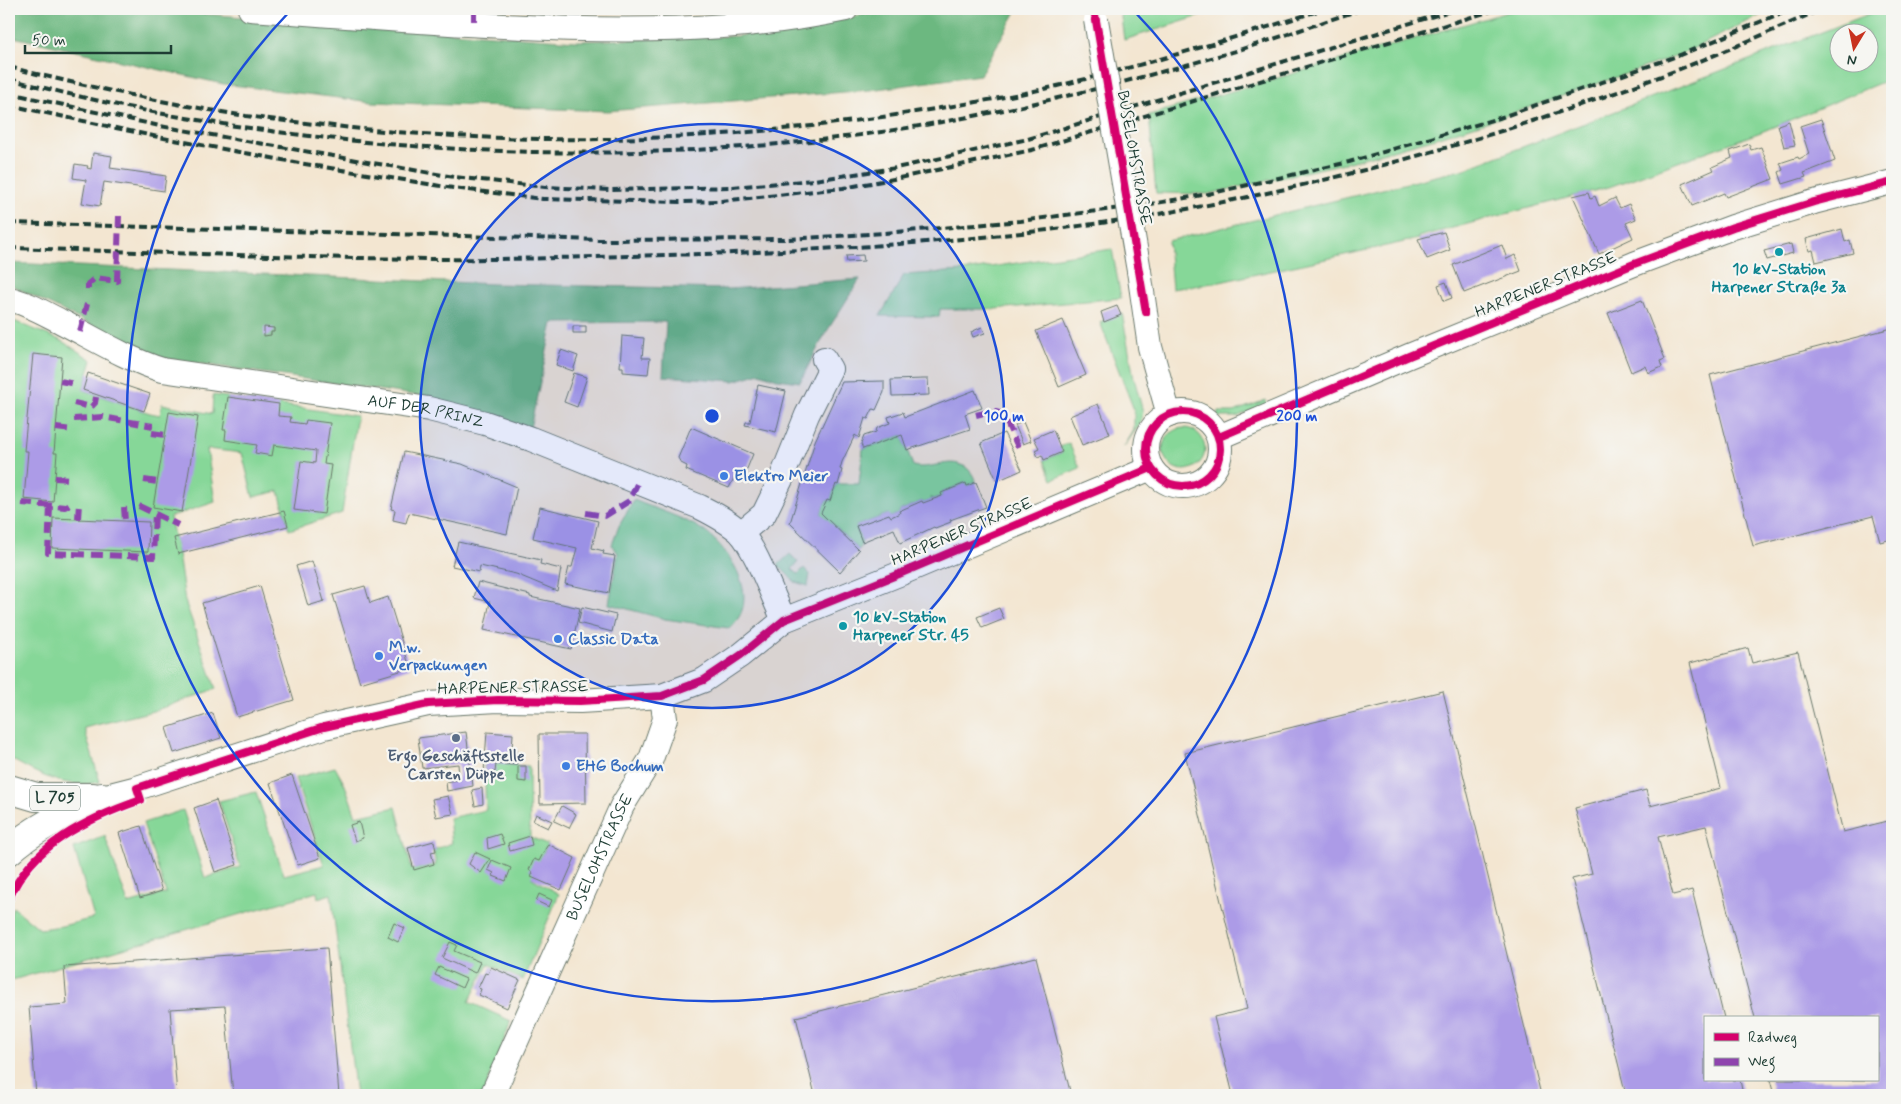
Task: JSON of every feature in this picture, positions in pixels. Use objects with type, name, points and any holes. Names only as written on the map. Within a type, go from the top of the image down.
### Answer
[{"type":"highway","name":"L 705","points":[[9,789],[36,797],[102,797]]},
{"type":"highway","name":"L 705","points":[[9,851],[21,840],[48,822],[102,797]]},
{"type":"street","points":[[250,9],[410,21],[612,31],[732,26],[817,15],[846,9]]},
{"type":"street","name":"BUSELOHSTRASSE","points":[[1095,14],[1150,346],[1169,415]]},
{"type":"street","name":"HARPENER STRASSE","points":[[1219,437],[1409,356],[1634,264],[1742,224],[1814,202],[1892,182]]},
{"type":"street","name":"AUF DER PRINZ","points":[[9,299],[34,308],[143,364],[162,370],[428,409],[485,424],[531,439],[700,507],[741,533],[752,550],[784,620]]},
{"type":"street","points":[[741,533],[764,514],[782,477],[807,415],[830,369],[824,359]]},
{"type":"street","points":[[1181,412],[1193,413],[1204,418],[1214,428],[1219,437],[1221,450],[1218,462],[1203,481],[1192,486],[1169,484],[1159,478],[1151,468],[1147,458],[1146,448],[1153,427],[1169,415],[1181,412]]},
{"type":"street","name":"HARPENER STRASSE","points":[[784,620],[899,574],[1151,468]]},
{"type":"street","points":[[662,696],[704,680],[741,655],[784,620]]},
{"type":"street","name":"BUSELOHSTRASSE","points":[[492,1095],[622,806],[651,759],[665,719],[662,696]]},
{"type":"street","name":"HARPENER STRASSE","points":[[102,797],[137,788],[324,727],[428,704],[498,700],[599,700],[662,696]]},
{"type":"green space","points":[[9,9],[134,9],[576,41],[738,36],[897,9],[1017,10],[980,75],[870,90],[608,111],[372,102],[223,84],[9,36]]},
{"type":"green space","points":[[1120,9],[1222,9],[1124,40]]},
{"type":"green space","points":[[1518,9],[1773,9],[1680,55],[1499,118],[1429,140],[1349,162],[1208,194],[1156,193],[1149,115]]},
{"type":"green space","points":[[1882,9],[1892,9],[1892,78],[1761,132],[1609,187],[1418,237],[1418,239],[1220,282],[1172,289],[1168,241],[1465,169],[1828,30],[1828,72],[1878,72],[1878,22],[1848,22]]},
{"type":"green space","points":[[1112,249],[1121,298],[995,309],[940,309],[939,317],[880,316],[904,275],[963,271]]},
{"type":"green space","points":[[9,263],[495,284],[729,289],[860,279],[824,336],[800,382],[777,379],[760,373],[734,381],[663,376],[666,322],[553,323],[530,428],[427,397],[155,357],[9,285]]},
{"type":"green space","points":[[1122,313],[1134,378],[1143,412],[1141,422],[1124,447],[1134,430],[1134,410],[1100,322]]},
{"type":"green space","points":[[9,319],[60,340],[92,360],[83,390],[150,413],[160,415],[162,404],[212,414],[213,395],[357,416],[342,513],[289,530],[279,491],[253,497],[242,453],[207,449],[215,502],[170,517],[185,601],[216,689],[153,711],[84,728],[100,782],[75,784],[63,782],[42,775],[9,758]]},
{"type":"green space","points":[[1266,400],[1267,405],[1236,417],[1217,417],[1218,412],[1233,412]]},
{"type":"green space","points":[[1188,428],[1196,431],[1202,437],[1205,449],[1202,461],[1196,467],[1180,470],[1172,467],[1166,461],[1163,445],[1166,437],[1172,431]]},
{"type":"green space","points":[[902,435],[913,466],[927,467],[955,463],[968,469],[973,475],[975,482],[967,486],[965,483],[941,493],[942,496],[933,499],[931,497],[932,500],[923,503],[922,501],[899,511],[900,513],[891,517],[888,514],[856,526],[862,542],[859,550],[821,513],[827,500],[830,501],[836,484],[859,484],[863,449]]},
{"type":"green space","points":[[1069,443],[1080,468],[1052,480],[1044,460],[1062,452],[1060,447]]},
{"type":"green space","points":[[634,500],[696,526],[715,540],[724,551],[740,577],[743,591],[743,605],[739,617],[729,628],[665,619],[609,604],[618,553],[612,545],[619,526]]},
{"type":"green space","points":[[790,554],[798,562],[792,569],[798,574],[804,568],[810,574],[808,586],[795,582],[778,565]]},
{"type":"green space","points":[[484,763],[529,766],[530,837],[547,844],[532,878],[559,894],[523,980],[488,964],[469,1002],[511,1021],[483,1095],[356,1095],[331,894],[318,898],[317,892],[9,981],[9,919],[13,907],[40,929],[94,918],[74,848],[105,836],[128,904],[166,893],[143,823],[183,810],[205,878],[240,867],[219,801],[256,792],[284,875],[324,865],[295,778],[335,767],[345,785],[356,816],[396,807],[412,870],[436,865],[433,850],[452,843],[449,818],[486,810]]},
{"type":"building","points":[[1821,119],[1835,161],[1804,173],[1806,177],[1783,184],[1779,172],[1783,170],[1780,163],[1798,157],[1799,159],[1809,154],[1800,126]]},
{"type":"building","points":[[1789,121],[1795,145],[1784,147],[1778,125]]},
{"type":"building","points":[[1749,144],[1751,150],[1761,147],[1773,179],[1726,197],[1724,193],[1692,206],[1682,184],[1714,170],[1712,167],[1732,158],[1730,151]]},
{"type":"building","points":[[93,153],[112,156],[110,168],[166,176],[164,191],[104,182],[100,206],[82,203],[86,180],[73,178],[75,164],[88,166],[87,168],[91,169]]},
{"type":"building","points":[[1589,192],[1591,198],[1595,196],[1599,206],[1615,198],[1620,208],[1629,204],[1636,219],[1626,223],[1633,238],[1599,254],[1573,196]]},
{"type":"building","points":[[1842,229],[1845,242],[1850,240],[1853,253],[1816,262],[1813,250],[1809,251],[1806,239]]},
{"type":"building","points":[[1444,232],[1450,250],[1427,259],[1418,239]]},
{"type":"building","name":"10 kV-Station Harpener Straße 3a","points":[[1791,244],[1793,253],[1767,260],[1764,251]]},
{"type":"building","points":[[1502,245],[1507,259],[1515,255],[1521,271],[1464,293],[1453,265]]},
{"type":"building","points":[[863,255],[864,261],[847,262],[846,256]]},
{"type":"building","points":[[1446,282],[1452,298],[1444,301],[1438,285]]},
{"type":"building","points":[[1642,300],[1665,359],[1660,361],[1662,367],[1648,373],[1645,366],[1631,372],[1608,313]]},
{"type":"building","points":[[1117,306],[1121,315],[1104,322],[1101,312]]},
{"type":"building","points":[[1063,320],[1086,375],[1059,387],[1036,331]]},
{"type":"building","points":[[573,326],[586,326],[586,333],[573,333]]},
{"type":"building","points":[[264,327],[274,328],[274,332],[271,332],[271,335],[264,336]]},
{"type":"building","points":[[982,327],[985,333],[973,337],[971,332]]},
{"type":"building","points":[[1892,328],[1892,539],[1880,542],[1873,516],[1753,546],[1710,375]]},
{"type":"building","points":[[622,336],[644,338],[642,358],[650,358],[648,374],[623,372],[623,367],[620,367]]},
{"type":"building","points":[[561,350],[578,356],[573,371],[556,365]]},
{"type":"building","points":[[33,354],[62,357],[54,453],[57,453],[53,502],[24,499],[28,451],[24,451]]},
{"type":"building","points":[[88,373],[150,394],[144,411],[83,390]]},
{"type":"building","points":[[574,373],[587,377],[577,407],[564,402]]},
{"type":"building","points":[[928,379],[929,395],[892,396],[891,380]]},
{"type":"building","points":[[884,381],[884,392],[876,410],[873,409],[868,419],[865,418],[859,438],[855,435],[842,462],[838,485],[836,484],[830,501],[827,500],[821,513],[859,550],[840,572],[790,523],[815,441],[842,382]]},
{"type":"building","points":[[758,385],[786,391],[776,432],[745,425],[746,422],[750,422]]},
{"type":"building","points":[[975,390],[982,408],[965,414],[970,429],[907,450],[902,435],[863,449],[861,444],[864,436],[876,432],[877,428],[890,423],[888,417],[903,412],[905,417]]},
{"type":"building","points":[[228,397],[279,404],[278,416],[291,417],[290,422],[305,424],[306,420],[330,423],[324,464],[331,465],[324,514],[294,510],[301,461],[315,463],[316,451],[274,445],[272,456],[255,453],[257,445],[225,440],[226,430],[223,430]]},
{"type":"building","points":[[1098,404],[1110,434],[1082,445],[1070,416]]},
{"type":"building","points":[[169,412],[198,417],[182,512],[153,507]]},
{"type":"building","points":[[1023,422],[1031,441],[1023,444],[1015,425]]},
{"type":"building","points":[[691,427],[753,454],[742,481],[734,478],[729,488],[686,470],[687,466],[681,463],[678,458]]},
{"type":"building","points":[[1053,430],[1062,452],[1044,460],[1042,455],[1038,457],[1035,450],[1039,448],[1034,438]]},
{"type":"building","points":[[1004,433],[1022,470],[997,481],[981,443]]},
{"type":"building","points":[[404,452],[462,464],[517,487],[507,534],[409,513],[406,523],[393,520],[395,510],[391,509]]},
{"type":"building","points":[[976,482],[986,507],[950,520],[951,522],[934,527],[900,543],[894,529],[862,542],[856,526],[889,514],[891,517],[900,513],[899,511],[922,501],[923,503],[942,496],[941,493],[966,483],[967,486]]},
{"type":"building","points":[[540,507],[598,521],[592,548],[604,551],[603,554],[615,556],[609,593],[565,584],[569,567],[572,567],[577,548],[533,538]]},
{"type":"building","points":[[284,511],[288,526],[178,554],[174,538]]},
{"type":"building","points":[[53,518],[149,522],[148,552],[52,548]]},
{"type":"building","points":[[458,542],[541,560],[540,564],[561,569],[557,591],[516,574],[480,566],[479,572],[452,566]]},
{"type":"building","points":[[312,561],[324,601],[308,606],[296,566]]},
{"type":"building","points":[[478,582],[530,595],[530,597],[580,608],[571,649],[484,630],[490,602],[474,598]]},
{"type":"building","points":[[260,586],[294,700],[237,717],[202,603]]},
{"type":"building","points":[[365,586],[370,603],[388,597],[410,668],[360,683],[333,595]]},
{"type":"building","points":[[582,607],[616,615],[612,632],[578,623]]},
{"type":"building","points":[[999,608],[1004,619],[982,628],[977,617]]},
{"type":"building","points":[[1748,648],[1752,663],[1798,652],[1843,832],[1892,820],[1892,1095],[1774,1095],[1771,1082],[1878,1082],[1878,1016],[1754,1016],[1706,826],[1658,837],[1673,895],[1692,890],[1724,1016],[1704,1016],[1704,1082],[1740,1082],[1743,1095],[1626,1095],[1572,879],[1592,874],[1575,808],[1646,790],[1650,806],[1721,788],[1690,663]]},
{"type":"building","points":[[1443,691],[1541,1095],[1233,1095],[1214,1017],[1247,1009],[1185,753]]},
{"type":"building","points":[[213,713],[221,738],[174,753],[166,728]]},
{"type":"building","points":[[466,732],[473,786],[447,791],[446,782],[457,780],[459,776],[458,764],[422,768],[418,738]]},
{"type":"building","points":[[487,732],[513,734],[512,749],[517,749],[516,765],[496,764],[495,772],[484,772]]},
{"type":"building","points":[[539,734],[585,734],[586,803],[540,804]]},
{"type":"building","points":[[518,766],[526,766],[526,782],[518,781]]},
{"type":"building","points":[[292,775],[320,858],[298,865],[270,783]]},
{"type":"building","points":[[482,788],[483,804],[475,806],[472,790]]},
{"type":"building","points":[[448,796],[453,814],[436,817],[432,799]]},
{"type":"building","points":[[216,800],[237,865],[215,872],[194,808]]},
{"type":"building","points":[[562,806],[576,814],[569,828],[554,821]]},
{"type":"building","points":[[536,814],[552,821],[548,828],[533,821]]},
{"type":"building","points":[[359,822],[363,838],[355,841],[350,825]]},
{"type":"building","points":[[141,826],[162,891],[140,898],[119,833]]},
{"type":"building","points":[[500,834],[504,844],[488,849],[487,838]]},
{"type":"building","points":[[530,836],[532,845],[510,851],[508,843]]},
{"type":"building","points":[[434,841],[436,851],[431,852],[434,864],[414,870],[408,848]]},
{"type":"building","points":[[548,844],[575,858],[561,890],[531,877],[533,873],[529,870],[534,859],[539,861]]},
{"type":"building","points":[[475,852],[490,859],[481,873],[469,864]]},
{"type":"building","points":[[492,860],[511,868],[506,881],[493,876],[494,873],[488,870]]},
{"type":"building","points":[[539,894],[552,900],[549,907],[536,901]]},
{"type":"building","points":[[394,923],[405,928],[398,942],[388,937]]},
{"type":"building","points":[[450,942],[457,945],[454,951],[480,962],[475,973],[442,958]]},
{"type":"building","points":[[327,948],[339,1095],[233,1095],[225,1006],[170,1009],[177,1095],[36,1095],[29,1007],[67,1004],[64,967]]},
{"type":"building","points":[[1036,957],[1071,1095],[815,1095],[796,1017]]},
{"type":"building","points":[[439,967],[466,979],[462,988],[435,975]]},
{"type":"building","points":[[491,967],[520,980],[507,1008],[479,995],[481,989],[478,988],[485,973],[488,974]]},
{"type":"railway","points":[[9,67],[156,100],[246,116],[352,128],[493,138],[564,139],[704,135],[845,122],[932,109],[1053,87],[1223,41],[1324,9]]},
{"type":"railway","points":[[9,79],[145,110],[249,128],[335,139],[421,147],[508,151],[595,153],[681,151],[853,136],[949,121],[1091,90],[1185,65],[1248,47],[1363,9]]},
{"type":"railway","points":[[9,93],[160,126],[454,177],[545,187],[609,190],[733,187],[814,180],[896,168],[1028,139],[1457,9]]},
{"type":"railway","points":[[9,105],[158,137],[299,163],[453,188],[543,199],[721,201],[843,188],[1032,150],[1498,9]]},
{"type":"railway","points":[[9,223],[600,240],[789,239],[1020,221],[1151,204],[1208,194],[1349,162],[1499,118],[1680,55],[1791,9]]},
{"type":"railway","points":[[9,248],[329,257],[537,258],[705,254],[833,248],[960,239],[1087,225],[1273,192],[1392,163],[1452,146],[1627,89],[1754,39],[1822,9]]},
{"type":"marked path","points":[[474,9],[474,25]]},
{"type":"marked path","points":[[88,289],[88,284],[95,278],[117,281],[119,216]]},
{"type":"marked path","points":[[80,332],[87,304]]},
{"type":"marked path","points":[[60,381],[75,384]]},
{"type":"marked path","points":[[74,403],[91,407],[95,403],[96,397]]},
{"type":"marked path","points":[[976,415],[992,411],[1003,414],[1018,447]]},
{"type":"marked path","points":[[74,419],[103,417],[153,426]]},
{"type":"marked path","points":[[56,428],[73,430]]},
{"type":"marked path","points":[[152,433],[165,435]]},
{"type":"marked path","points":[[55,478],[71,479]]},
{"type":"marked path","points":[[144,480],[157,482]]},
{"type":"marked path","points":[[586,513],[605,516],[629,501],[638,482]]},
{"type":"marked path","points":[[22,503],[65,507],[73,502]]},
{"type":"marked path","points":[[78,519],[79,503]]},
{"type":"marked path","points":[[50,506],[48,553],[153,557],[155,513]]},
{"type":"marked path","points":[[139,506],[178,525]]},
{"type":"marked path","points":[[124,507],[125,521]]},
{"type":"cycle path","points":[[1094,9],[1146,312]]},
{"type":"cycle path","points":[[1219,437],[1409,356],[1634,264],[1733,227],[1814,202],[1892,182]]},
{"type":"cycle path","points":[[1183,412],[1204,418],[1214,428],[1220,449],[1214,470],[1204,480],[1183,486],[1162,480],[1152,470],[1146,449],[1152,428],[1162,418],[1183,412]]},
{"type":"cycle path","points":[[9,899],[19,880],[32,863],[47,849],[82,825],[141,800],[137,788],[324,727],[428,704],[498,700],[580,701],[662,696],[704,680],[741,655],[784,620],[899,574],[1151,468]]},
{"type":"place","name":"10 kV-Station Harpener Straße 3a","points":[[1779,252]]},
{"type":"place","name":"Elektro Meier","points":[[724,476]]},
{"type":"place","name":"10 kV-Station Harpener Str. 45","points":[[843,626]]},
{"type":"place","name":"Classic Data","points":[[558,639]]},
{"type":"place","name":"M.w. Verpackungen","points":[[379,656]]},
{"type":"place","name":"Ergo Geschäftsstelle Carsten Düppe","points":[[456,738]]},
{"type":"place","name":"EHG Bochum","points":[[566,766]]}]
